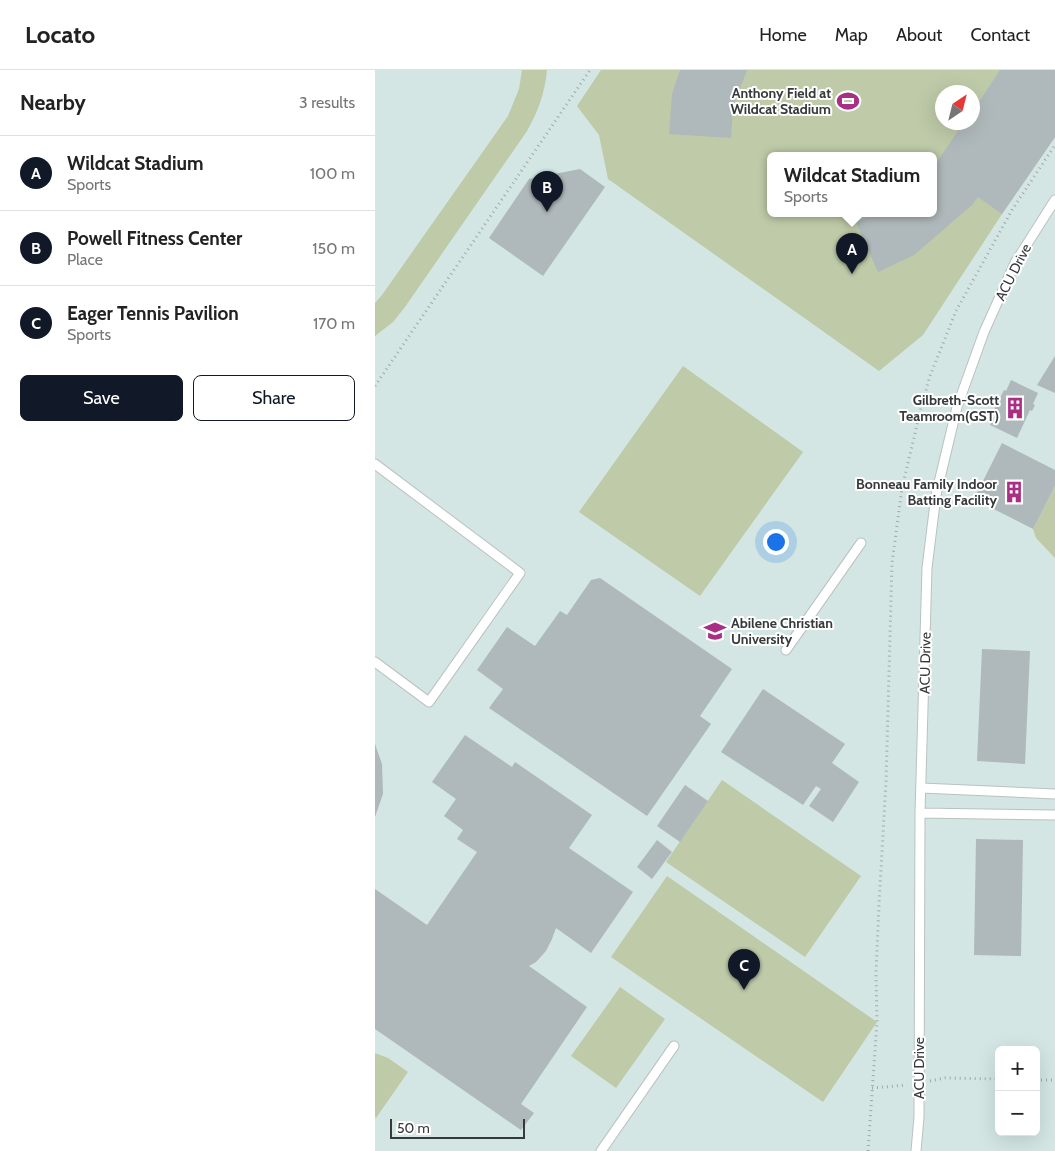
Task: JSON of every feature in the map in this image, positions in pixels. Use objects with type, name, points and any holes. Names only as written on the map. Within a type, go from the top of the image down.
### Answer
[{"type":"lane","name":"ACU Drive","points":[[916,1151],[919,1117],[920,813],[927,568],[936,495],[957,407],[984,332],[1015,263],[1055,200]]},
{"type":"lane","points":[[375,464],[520,573],[429,702],[375,662]]},
{"type":"lane","points":[[786,650],[861,543]]},
{"type":"lane","points":[[921,788],[1055,794]]},
{"type":"lane","points":[[920,813],[1055,815]]},
{"type":"lane","points":[[601,1151],[675,1046]]},
{"type":"path","points":[[375,386],[590,70]]},
{"type":"path","points":[[872,1088],[945,1078],[995,1079]]},
{"type":"path","points":[[1040,1080],[1055,1080]]},
{"type":"shaded area","name":"Abilene Christian University","points":[[375,70],[1055,70],[1055,1151],[375,1151]]},
{"type":"green space","points":[[522,70],[547,70],[540,102],[527,131],[405,307],[393,322],[375,336],[375,303],[508,116],[519,89]]},
{"type":"green space","points":[[601,70],[1055,70],[1055,137],[923,335],[879,371],[608,179],[599,135],[577,106]]},
{"type":"green space","points":[[683,366],[803,452],[700,596],[579,512]]},
{"type":"green space","points":[[1055,486],[1055,558],[1036,538],[1033,529]]},
{"type":"green space","points":[[722,780],[861,876],[805,957],[666,862]]},
{"type":"green space","points":[[667,876],[877,1022],[823,1102],[611,957]]},
{"type":"green space","points":[[620,987],[665,1019],[616,1088],[571,1056]]},
{"type":"green space","points":[[375,1053],[388,1058],[408,1072],[376,1118],[375,1117]]},
{"type":"building","points":[[680,70],[747,70],[733,106],[731,138],[669,134],[672,94]]},
{"type":"building","points":[[1000,70],[1055,70],[1055,137],[1002,214],[978,197],[972,205],[914,255],[878,272],[856,222],[867,217],[937,217],[937,162],[959,130],[980,130],[980,100]]},
{"type":"building","points":[[580,169],[605,187],[543,276],[489,238],[529,179]]},
{"type":"building","points":[[1055,356],[1055,393],[1037,385]]},
{"type":"building","name":"Gilbreth-Scott Teamroom(GST)","points":[[1011,380],[1038,393],[1033,404],[1035,405],[1032,411],[1030,410],[1017,438],[990,425],[995,415],[992,414]]},
{"type":"building","name":"Bonneau Family Indoor Batting Facility","points":[[1002,443],[1055,470],[1055,486],[1033,529],[974,499]]},
{"type":"building","points":[[600,578],[732,669],[700,716],[711,724],[647,816],[489,708],[503,689],[477,670],[507,627],[535,646],[560,611],[567,615],[591,580]]},
{"type":"building","points":[[982,649],[1030,651],[1025,764],[977,761]]},
{"type":"building","points":[[763,689],[845,744],[832,763],[859,782],[833,822],[809,806],[821,789],[816,786],[803,805],[721,752]]},
{"type":"building","points":[[465,735],[512,767],[515,762],[592,815],[569,848],[633,892],[591,953],[556,928],[546,951],[536,962],[529,966],[587,1007],[521,1104],[534,1113],[521,1130],[375,1029],[375,889],[427,925],[477,852],[457,839],[463,830],[444,816],[456,799],[432,782]]},
{"type":"building","points":[[375,744],[382,764],[383,794],[375,817]]},
{"type":"building","points":[[685,785],[708,801],[680,842],[657,826]]},
{"type":"building","points":[[976,839],[1023,840],[1021,956],[974,955]]},
{"type":"building","points":[[657,840],[672,852],[652,879],[637,867]]},
{"type":"place","name":"Anthony Field at Wildcat Stadium","points":[[848,101]]},
{"type":"place","name":"Powell Fitness Center","points":[[547,212]]},
{"type":"place","name":"Wildcat Stadium","points":[[852,274]]},
{"type":"place","name":"Gilbreth-Scott Teamroom(GST)","points":[[1015,408]]},
{"type":"place","name":"Bonneau Family Indoor Batting Facility","points":[[1014,492]]},
{"type":"place","name":"Abilene Christian University","points":[[715,631]]},
{"type":"place","name":"Eager Tennis Pavilion","points":[[744,990]]}]
